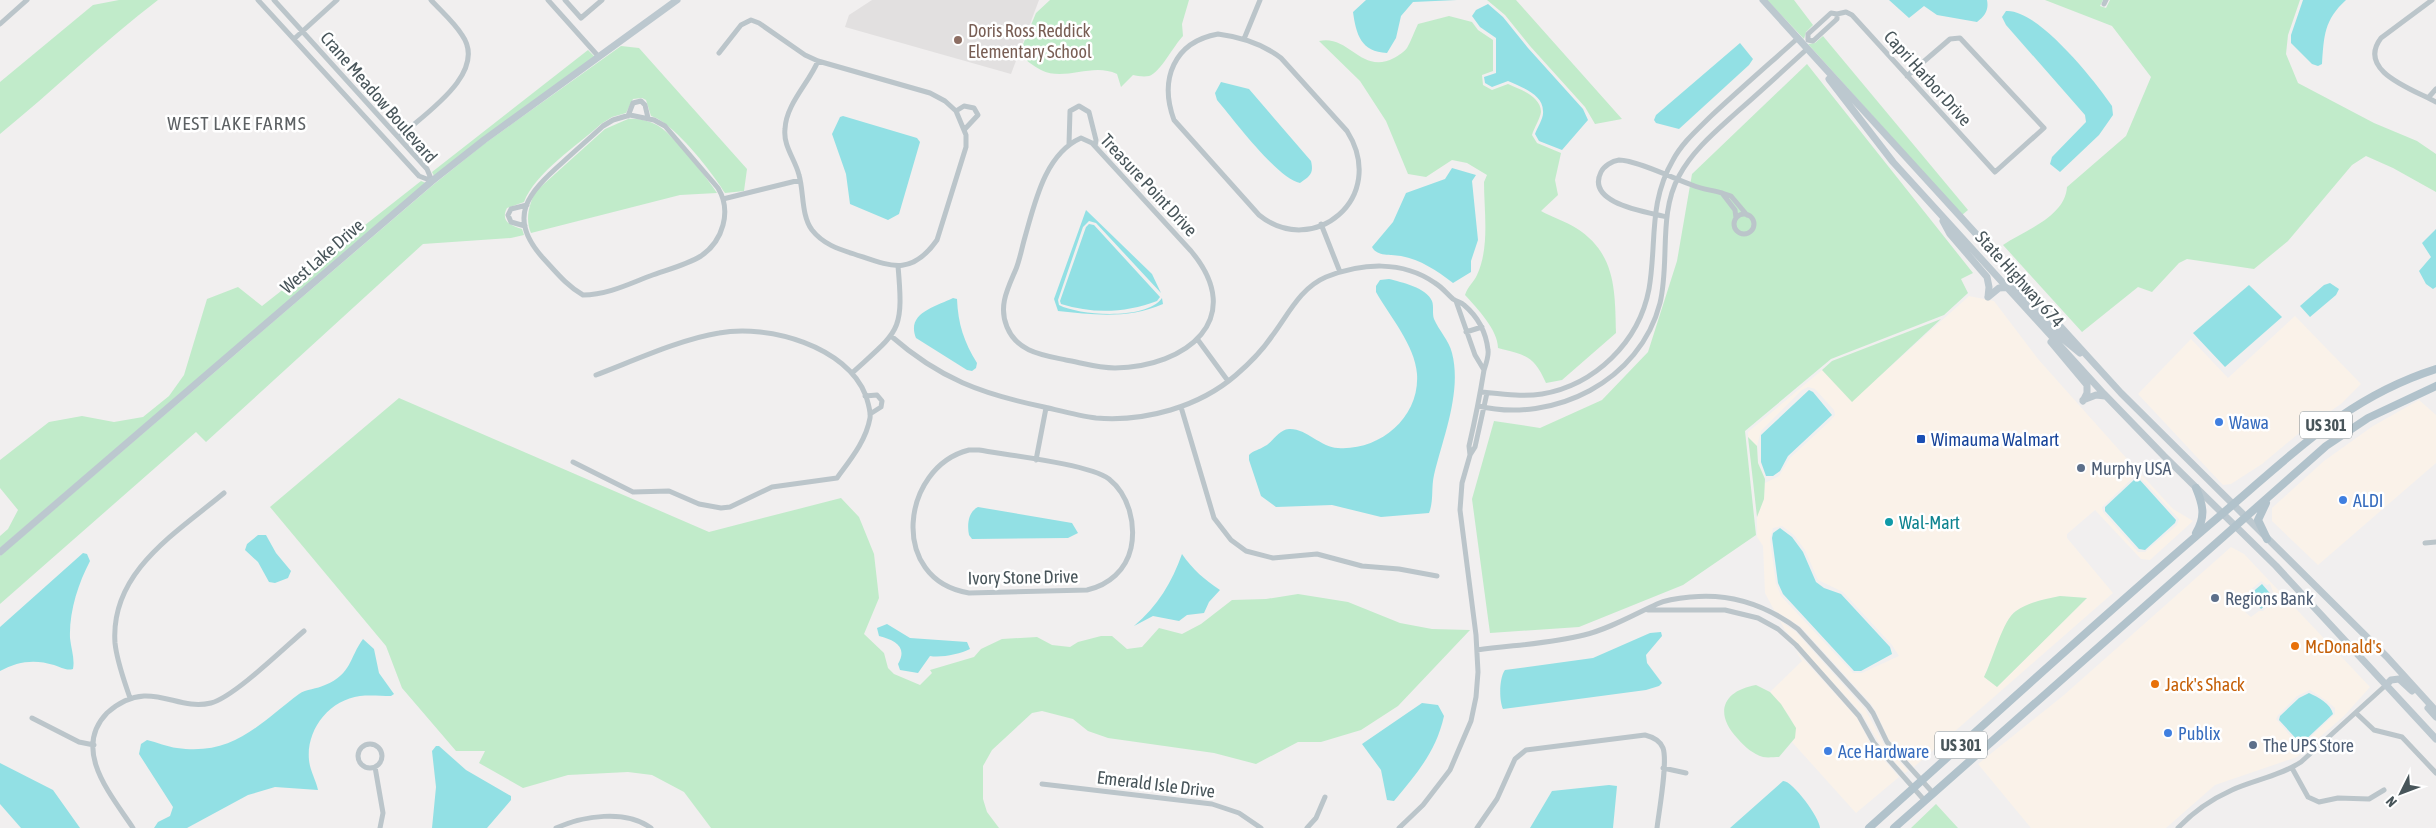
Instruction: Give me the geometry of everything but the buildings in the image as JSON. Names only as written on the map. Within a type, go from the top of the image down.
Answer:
[{"type":"main road","name":"State Highway 674","points":[[1763,0],[2145,419],[2381,651],[2436,711]]},
{"type":"main road","name":"West Lake Drive","points":[[0,552],[432,181],[484,140],[675,1]]},
{"type":"main road","name":"State Highway 674","points":[[1806,46],[1894,162],[2042,327],[2105,396],[2276,566],[2436,739]]},
{"type":"main road","points":[[1938,211],[1950,234],[1987,277],[1990,287],[1988,297]]},
{"type":"main road","points":[[1988,297],[1995,290],[2014,287],[2073,348],[2089,358]]},
{"type":"main road","points":[[1988,297],[2004,292],[2014,296]]},
{"type":"main road","points":[[2042,327],[2049,340],[2086,385],[2087,393],[2083,401],[2096,395],[2105,396]]},
{"type":"main road","name":"US 301","points":[[1868,828],[2305,442],[2345,412],[2378,393],[2436,369]]},
{"type":"main road","name":"US 301","points":[[1894,828],[2320,452],[2348,431],[2386,408],[2436,386]]},
{"type":"main road","points":[[2192,540],[2202,523],[2204,515],[2203,504],[2196,488]]},
{"type":"main road","points":[[2267,539],[2258,520],[2270,495]]},
{"type":"main road","points":[[2386,684],[2391,680],[2398,679],[2436,717]]},
{"type":"street","points":[[0,24],[27,0]]},
{"type":"street","name":"Crane Meadow Boulevard","points":[[258,0],[418,176],[432,181]]},
{"type":"street","name":"Crane Meadow Boulevard","points":[[274,0],[427,169],[432,181]]},
{"type":"street","points":[[294,39],[337,0]]},
{"type":"street","points":[[399,137],[461,80],[468,62],[468,49],[463,35],[431,0]]},
{"type":"street","points":[[548,0],[599,57]]},
{"type":"street","points":[[566,0],[581,18],[602,0]]},
{"type":"street","points":[[1244,39],[1260,0]]},
{"type":"street","points":[[2432,0],[2381,38],[2375,46],[2373,54],[2377,67],[2385,74],[2436,102]]},
{"type":"street","name":"Capri Harbor Drive","points":[[1806,46],[1809,33],[1831,13],[1846,12],[1852,15],[1907,76],[1994,172],[2044,128],[1964,40],[1957,37],[1950,39],[1907,76]]},
{"type":"street","points":[[719,53],[741,25],[751,20],[759,23],[805,55],[818,61],[930,93],[945,101],[956,111],[964,130],[966,147],[937,240],[930,250],[917,261],[898,266],[882,265],[835,248],[821,240],[808,222],[800,180],[786,145],[786,121],[818,61]]},
{"type":"street","points":[[1218,34],[1244,39],[1281,58],[1354,142],[1361,170],[1354,196],[1341,213],[1322,224],[1300,230],[1284,230],[1268,223],[1174,120],[1168,101],[1167,81],[1179,57],[1195,40],[1207,36],[1218,34]]},
{"type":"street","points":[[1484,392],[1522,396],[1563,389],[1586,378],[1606,364],[1622,348],[1634,329],[1649,289],[1654,213],[1665,174],[1674,158],[1690,137],[1798,38]]},
{"type":"street","points":[[1481,407],[1526,410],[1566,402],[1603,383],[1622,368],[1650,329],[1659,303],[1667,216],[1670,198],[1678,178],[1698,148],[1806,46]]},
{"type":"street","points":[[2428,98],[2436,89]]},
{"type":"street","points":[[628,116],[633,103],[641,101],[645,105],[648,118]]},
{"type":"street","points":[[956,111],[964,106],[974,108],[978,115],[964,130]]},
{"type":"street","points":[[1095,146],[1096,140],[1089,112],[1079,106],[1070,111],[1068,117],[1069,144],[1056,160],[1044,180],[1016,268],[1004,297],[1007,327],[1023,347],[1037,354],[1115,368],[1154,362],[1185,349],[1198,340],[1228,381]]},
{"type":"street","points":[[628,116],[648,118],[665,126],[712,180],[724,199],[725,220],[713,245],[700,256],[615,290],[583,295],[558,274],[532,246],[525,226],[527,205],[533,190],[603,126],[613,120],[628,116]]},
{"type":"street","name":"Treasure Point Drive","points":[[1069,144],[1081,138],[1087,139],[1095,146],[1191,250],[1206,270],[1213,289],[1214,303],[1211,317],[1198,340]]},
{"type":"street","points":[[1667,216],[1610,201],[1600,190],[1599,181],[1601,173],[1606,166],[1621,160],[1678,178],[1692,186],[1722,193],[1731,196],[1753,222],[1752,228],[1747,233],[1741,233],[1736,230],[1734,224],[1736,218],[1735,210],[1722,193]]},
{"type":"street","points":[[724,199],[800,180]]},
{"type":"street","points":[[525,226],[512,222],[508,215],[511,209],[527,205]]},
{"type":"street","points":[[1736,218],[1741,215],[1747,215]]},
{"type":"street","points":[[1322,224],[1340,272]]},
{"type":"street","points":[[891,336],[916,358],[956,381],[982,392],[1095,418],[1127,418],[1181,407],[1209,394],[1228,381],[1256,357],[1273,336],[1288,311],[1303,294],[1324,279],[1340,272],[1372,265],[1398,267],[1436,283],[1477,317],[1489,351],[1484,370],[1484,392],[1481,407],[1469,446],[1470,455],[1462,483],[1460,510],[1477,650],[1476,697],[1471,721],[1450,770],[1438,789],[1399,828]]},
{"type":"street","points":[[852,373],[891,336],[900,314],[898,266]]},
{"type":"street","points":[[1456,301],[1475,355],[1484,370]]},
{"type":"street","points":[[1466,332],[1482,327]]},
{"type":"street","points":[[573,462],[633,492],[670,491],[700,504],[721,508],[730,506],[772,487],[837,478],[857,450],[870,414],[861,384],[852,373],[833,358],[810,345],[766,332],[719,333],[690,341],[596,375]]},
{"type":"street","points":[[865,396],[877,395],[882,400],[882,407],[870,414]]},
{"type":"street","points":[[1181,407],[1214,518],[1231,540],[1246,551],[1273,558],[1318,554],[1362,566],[1399,569],[1437,576]]},
{"type":"street","points":[[1036,460],[1046,408]]},
{"type":"street","name":"Ivory Stone Drive","points":[[969,450],[1036,460],[1090,470],[1108,479],[1118,489],[1126,501],[1133,531],[1129,556],[1122,568],[1100,587],[1071,591],[969,593],[954,590],[930,575],[922,566],[917,553],[913,533],[913,516],[916,502],[938,468],[952,456],[969,450]]},
{"type":"street","points":[[130,698],[118,660],[115,642],[116,617],[122,598],[134,573],[148,556],[224,493]]},
{"type":"street","points":[[2425,543],[2436,542]]},
{"type":"street","points":[[1477,650],[1584,635],[1674,599],[1712,596],[1752,603],[1785,619],[1798,629],[1874,713],[1887,742],[1934,794]]},
{"type":"street","points":[[1647,610],[1725,610],[1758,618],[1778,629],[1796,645],[1859,716],[1874,743],[1925,801]]},
{"type":"street","points":[[133,828],[99,776],[95,764],[94,745],[99,726],[106,715],[117,705],[130,698],[157,697],[177,703],[195,705],[212,702],[236,688],[304,631]]},
{"type":"street","points":[[2178,828],[2209,802],[2224,794],[2292,768],[2301,762],[2386,684]]},
{"type":"street","points":[[2356,713],[2374,730],[2402,737],[2436,773]]},
{"type":"street","points":[[32,718],[79,742],[94,745]]},
{"type":"street","points":[[1477,828],[1497,799],[1515,759],[1526,750],[1645,735],[1653,737],[1663,748],[1657,828]]},
{"type":"street","points":[[375,767],[364,766],[358,760],[359,752],[364,746],[372,744],[380,751],[381,758],[375,767],[383,813],[380,828]]},
{"type":"street","points":[[1663,768],[1686,773]]},
{"type":"street","points":[[2292,768],[2308,797],[2319,802],[2338,798],[2369,799],[2384,790]]},
{"type":"street","name":"Emerald Isle Drive","points":[[1042,784],[1212,804],[1239,813],[1261,828]]},
{"type":"street","points":[[1308,828],[1316,818],[1325,797]]},
{"type":"street","points":[[556,828],[571,821],[608,816],[633,818],[651,828]]},
{"type":"shaded area","name":"Doris Ross Reddick Elementary School","points":[[872,0],[1039,0],[1011,74],[845,27],[849,15]]},
{"type":"shaded area","points":[[1969,296],[1994,301],[2038,359],[2128,460],[2173,509],[2193,521],[2150,560],[2141,559],[2095,510],[2067,534],[2067,538],[2113,593],[1914,767],[1889,740],[1871,704],[1801,627],[1774,610],[1765,593],[1763,546],[1757,537],[1757,517],[1764,499],[1765,483],[1779,476],[1790,458],[1831,420],[1835,415],[1834,410],[1815,389],[1808,387],[1802,390],[1761,431],[1757,446],[1748,437],[1748,432],[1822,370],[1852,401]],"holes":[[[2139,476],[2179,519],[2177,525],[2145,552],[2138,552],[2103,512],[2102,507],[2134,477]],[[1782,526],[1794,535],[1805,550],[1818,580],[1843,592],[1892,645],[1899,656],[1862,673],[1853,673],[1781,596],[1776,584],[1770,539],[1773,528]],[[2060,596],[2087,598],[1997,687],[1984,677],[2007,622],[2014,612],[2034,602]]]},
{"type":"shaded area","points":[[2295,316],[2361,384],[2341,404],[2304,429],[2262,464],[2231,484],[2223,485],[2138,394],[2191,339],[2228,378]]},
{"type":"shaded area","points":[[2419,400],[2436,415],[2436,463],[2318,565],[2272,521],[2272,508],[2324,461],[2373,426]]},
{"type":"shaded area","points":[[2231,547],[2244,554],[2370,687],[2344,716],[2297,757],[2215,785],[2166,828],[2031,828],[1978,764],[2064,695]],"holes":[[[2261,581],[2267,585],[2270,584],[2276,599],[2263,611],[2259,611],[2251,617],[2246,613],[2242,605],[2249,599],[2247,593]],[[2310,690],[2335,708],[2335,714],[2300,747],[2276,719],[2297,696]]]},
{"type":"shaded area","points":[[1780,621],[1796,632],[1865,709],[1884,744],[1908,771],[1905,773],[1882,748],[1862,714],[1785,630]]},
{"type":"shaded area","points":[[1796,651],[1857,718],[1871,745],[1899,777],[1856,813],[1792,742],[1795,738],[1795,728],[1790,717],[1770,692],[1802,661]]},
{"type":"green space","points":[[119,0],[158,0],[0,134],[0,82],[93,5]]},
{"type":"green space","points":[[1050,0],[1189,0],[1182,24],[1183,36],[1158,70],[1149,76],[1133,75],[1121,87],[1117,74],[1108,71],[1050,73],[1041,70],[1019,54],[1036,13]]},
{"type":"green space","points":[[1487,0],[1516,0],[1622,119],[1595,124],[1585,107],[1505,15]]},
{"type":"green space","points":[[1767,0],[1794,0],[1813,25],[1806,32],[1804,39]]},
{"type":"green space","points":[[2045,0],[2103,0],[2100,6],[2106,8],[2110,0],[2300,0],[2288,35],[2286,54],[2298,83],[2374,123],[2417,141],[2436,154],[2436,192],[2393,168],[2366,156],[2352,165],[2288,241],[2254,269],[2187,259],[2179,263],[2152,292],[2138,287],[2082,332],[2003,245],[2052,215],[2065,197],[2067,187],[2126,136],[2151,77],[2112,26]]},
{"type":"green space","points":[[1449,16],[1472,22],[1478,30],[1493,40],[1493,71],[1482,75],[1483,85],[1492,90],[1508,84],[1529,94],[1540,106],[1541,112],[1532,135],[1537,143],[1561,153],[1555,180],[1558,195],[1541,211],[1576,228],[1589,238],[1599,249],[1611,274],[1615,302],[1616,333],[1562,380],[1546,383],[1537,367],[1528,358],[1498,348],[1495,334],[1491,327],[1465,295],[1477,275],[1484,253],[1484,182],[1487,175],[1467,163],[1452,160],[1426,177],[1408,174],[1386,121],[1360,81],[1319,41],[1329,40],[1339,43],[1373,62],[1383,62],[1394,58],[1405,50],[1418,24]]},
{"type":"green space","points":[[1823,36],[1968,210],[1962,215],[1808,44],[1815,43]]},
{"type":"green space","points":[[621,46],[639,48],[747,169],[744,191],[725,193],[692,149],[670,128],[651,116],[646,100],[642,98],[633,99],[626,113],[612,117],[601,124],[547,170],[537,181],[524,202],[507,208],[505,213],[506,220],[522,229],[524,235],[511,238],[423,244],[206,442],[196,432],[0,604],[0,556],[433,185],[484,144]]},
{"type":"green space","points":[[588,50],[595,57],[434,176],[432,172]]},
{"type":"green space","points":[[1807,64],[1973,273],[1961,279],[1968,293],[1944,315],[1831,359],[1745,431],[1756,535],[1683,585],[1579,627],[1490,633],[1472,499],[1494,421],[1540,428],[1602,400],[1648,352],[1677,261],[1692,174]]},
{"type":"green space","points":[[628,119],[649,122],[666,132],[690,158],[717,193],[680,195],[531,233],[528,223],[528,212],[535,192],[605,129]]},
{"type":"green space","points":[[421,181],[426,183],[0,548],[0,536],[8,529],[18,510],[0,488],[0,460],[49,422],[82,416],[114,422],[143,417],[169,396],[184,375],[207,299],[238,287],[262,306]]},
{"type":"green space","points":[[1941,319],[1852,402],[1822,370],[1832,361]]},
{"type":"green space","points":[[399,398],[709,532],[841,498],[859,517],[874,554],[879,598],[864,634],[884,653],[888,668],[894,674],[920,685],[932,673],[930,670],[974,657],[981,649],[1002,639],[1037,637],[1052,645],[1070,647],[1078,642],[1101,636],[1112,636],[1127,649],[1142,647],[1159,628],[1182,634],[1201,624],[1232,600],[1266,599],[1298,594],[1348,602],[1400,623],[1432,629],[1470,630],[1398,706],[1361,730],[1321,742],[1298,742],[1256,764],[1214,753],[1108,738],[1088,731],[1073,719],[1042,711],[1032,713],[992,750],[983,766],[983,799],[987,812],[999,828],[711,828],[684,792],[652,775],[628,772],[568,775],[523,788],[479,763],[485,751],[456,751],[402,688],[386,646],[270,507]]},
{"type":"green space","points":[[1748,437],[1757,446],[1758,463],[1765,479],[1764,499],[1757,517]]},
{"type":"green space","points":[[2060,596],[2087,598],[1997,687],[1984,677],[2002,631],[2011,616],[2016,611],[2032,603]]},
{"type":"green space","points":[[1756,685],[1770,692],[1781,704],[1796,728],[1795,738],[1779,757],[1763,757],[1753,752],[1730,730],[1726,721],[1725,705],[1729,698],[1735,692]]},
{"type":"green space","points":[[1936,804],[1958,828],[1911,828]]},
{"type":"water","points":[[1366,0],[1457,0],[1413,2],[1401,16],[1396,38],[1387,53],[1371,49],[1361,40],[1358,34],[1353,12]]},
{"type":"water","points":[[1889,0],[1987,0],[1987,10],[1977,22],[1937,15],[1924,6],[1909,18]]},
{"type":"water","points":[[2303,0],[2346,0],[2333,15],[2326,29],[2322,64],[2318,66],[2312,64],[2291,43],[2291,35]]},
{"type":"water","points":[[1488,4],[1503,17],[1583,109],[1588,120],[1562,150],[1539,141],[1535,134],[1543,114],[1542,105],[1535,96],[1508,81],[1492,87],[1485,83],[1484,77],[1496,73],[1496,38],[1480,27],[1472,16],[1476,10]]},
{"type":"water","points":[[2006,11],[2019,13],[2049,33],[2080,65],[2112,106],[2113,115],[2099,135],[2060,172],[2050,164],[2052,157],[2086,122],[2085,115],[2006,25],[2002,17]]},
{"type":"water","points":[[1740,43],[1753,59],[1749,65],[1679,129],[1656,123],[1654,120],[1656,115]]},
{"type":"water","points":[[1221,82],[1249,89],[1311,161],[1312,169],[1309,176],[1300,183],[1291,179],[1268,160],[1217,100],[1215,93]]},
{"type":"water","points":[[843,116],[917,138],[920,142],[899,214],[888,220],[850,204],[846,174],[832,134],[840,117]]},
{"type":"water","points":[[1452,168],[1476,175],[1472,181],[1478,240],[1471,261],[1471,272],[1453,283],[1422,263],[1401,256],[1381,254],[1372,247],[1393,222],[1406,193],[1445,179]]},
{"type":"water","points":[[1086,210],[1152,274],[1161,293],[1096,223],[1089,221],[1083,227],[1058,300],[1059,305],[1082,312],[1113,314],[1143,310],[1154,305],[1162,298],[1163,304],[1137,312],[1111,315],[1058,311],[1054,299]]},
{"type":"water","points":[[1089,224],[1094,225],[1160,297],[1157,301],[1133,308],[1109,311],[1097,311],[1061,304],[1060,301],[1086,227]]},
{"type":"water","points":[[2436,229],[2436,287],[2433,289],[2426,284],[2419,271],[2431,257],[2422,243]]},
{"type":"water","points":[[1389,279],[1413,286],[1429,296],[1433,303],[1434,319],[1449,344],[1452,353],[1455,383],[1453,399],[1434,475],[1429,513],[1381,517],[1332,505],[1276,507],[1261,496],[1249,460],[1251,453],[1268,444],[1282,431],[1289,429],[1301,431],[1331,447],[1353,447],[1368,444],[1382,438],[1394,429],[1412,405],[1416,390],[1417,374],[1412,352],[1376,292],[1376,286],[1380,280]]},
{"type":"water","points":[[2330,283],[2339,289],[2336,295],[2310,317],[2300,306],[2324,285]]},
{"type":"water","points":[[2249,285],[2282,317],[2225,367],[2193,333]]},
{"type":"water","points":[[953,298],[957,299],[962,332],[977,363],[976,368],[972,371],[967,370],[916,338],[915,322],[919,317],[931,308]]},
{"type":"water","points":[[1809,390],[1813,392],[1832,415],[1788,456],[1780,471],[1773,476],[1766,476],[1761,462],[1761,435]]},
{"type":"water","points":[[2135,479],[2139,479],[2176,520],[2145,550],[2139,549],[2105,511],[2105,507]]},
{"type":"water","points":[[978,507],[1072,523],[1078,533],[1068,538],[972,539],[968,531],[968,523],[972,512]]},
{"type":"water","points":[[1780,528],[1792,537],[1803,552],[1816,582],[1824,588],[1841,594],[1890,647],[1892,654],[1861,671],[1854,671],[1783,594],[1778,583],[1772,538],[1773,533]]},
{"type":"water","points":[[258,535],[266,535],[276,553],[291,571],[288,578],[275,583],[269,582],[258,562],[245,550],[247,544]]},
{"type":"water","points":[[83,553],[87,554],[90,561],[78,589],[71,618],[70,638],[73,669],[66,669],[47,663],[27,662],[13,665],[0,671],[0,627]]},
{"type":"water","points":[[1182,554],[1199,574],[1220,590],[1209,602],[1204,613],[1187,615],[1179,621],[1153,616],[1134,626],[1163,593],[1174,574]]},
{"type":"water","points":[[2262,584],[2274,598],[2261,609],[2249,595]]},
{"type":"water","points":[[887,624],[910,638],[967,642],[970,649],[950,655],[930,656],[918,673],[900,670],[898,664],[901,658],[901,649],[895,642],[879,636],[877,628]]},
{"type":"water","points":[[1661,632],[1662,636],[1646,655],[1647,663],[1662,683],[1659,686],[1646,690],[1503,709],[1500,689],[1505,670],[1593,658],[1650,633]]},
{"type":"water","points":[[363,639],[374,649],[379,673],[394,694],[391,696],[360,696],[349,699],[329,710],[322,718],[311,738],[309,749],[309,760],[318,790],[275,787],[248,795],[187,828],[154,828],[158,822],[170,816],[173,807],[139,754],[141,744],[147,740],[173,747],[197,749],[214,747],[230,742],[258,726],[299,694],[334,681],[345,671]]},
{"type":"water","points":[[2309,693],[2327,704],[2333,714],[2301,744],[2279,720],[2280,716],[2299,698]]},
{"type":"water","points":[[1422,703],[1438,705],[1444,716],[1436,741],[1425,762],[1394,801],[1387,800],[1381,770],[1362,744]]},
{"type":"water","points":[[436,746],[439,746],[466,770],[511,796],[511,800],[487,828],[432,828],[436,787],[432,751]]},
{"type":"water","points":[[0,763],[53,790],[80,828],[21,828],[0,804]]},
{"type":"water","points":[[1783,781],[1793,787],[1805,800],[1820,828],[1730,828]]},
{"type":"water","points":[[1609,785],[1617,786],[1613,828],[1530,828],[1552,791]]},
{"type":"place","name":"Doris Ross Reddick Elementary School","points":[[958,40]]},
{"type":"place","name":"Wawa","points":[[2219,422]]},
{"type":"place","name":"Wimauma Walmart","points":[[1921,439]]},
{"type":"place","name":"Murphy USA","points":[[2081,468]]},
{"type":"place","name":"ALDI","points":[[2343,500]]},
{"type":"place","name":"Wal-Mart","points":[[1889,522]]},
{"type":"place","name":"Regions Bank","points":[[2215,598]]},
{"type":"place","name":"McDonald's","points":[[2295,646]]},
{"type":"place","name":"Jack's Shack","points":[[2155,684]]},
{"type":"place","name":"Publix","points":[[2168,733]]},
{"type":"place","name":"The UPS Store","points":[[2253,745]]},
{"type":"place","name":"Ace Hardware","points":[[1828,751]]},
{"type":"district","name":"WEST LAKE FARMS","points":[[237,123]]}]
